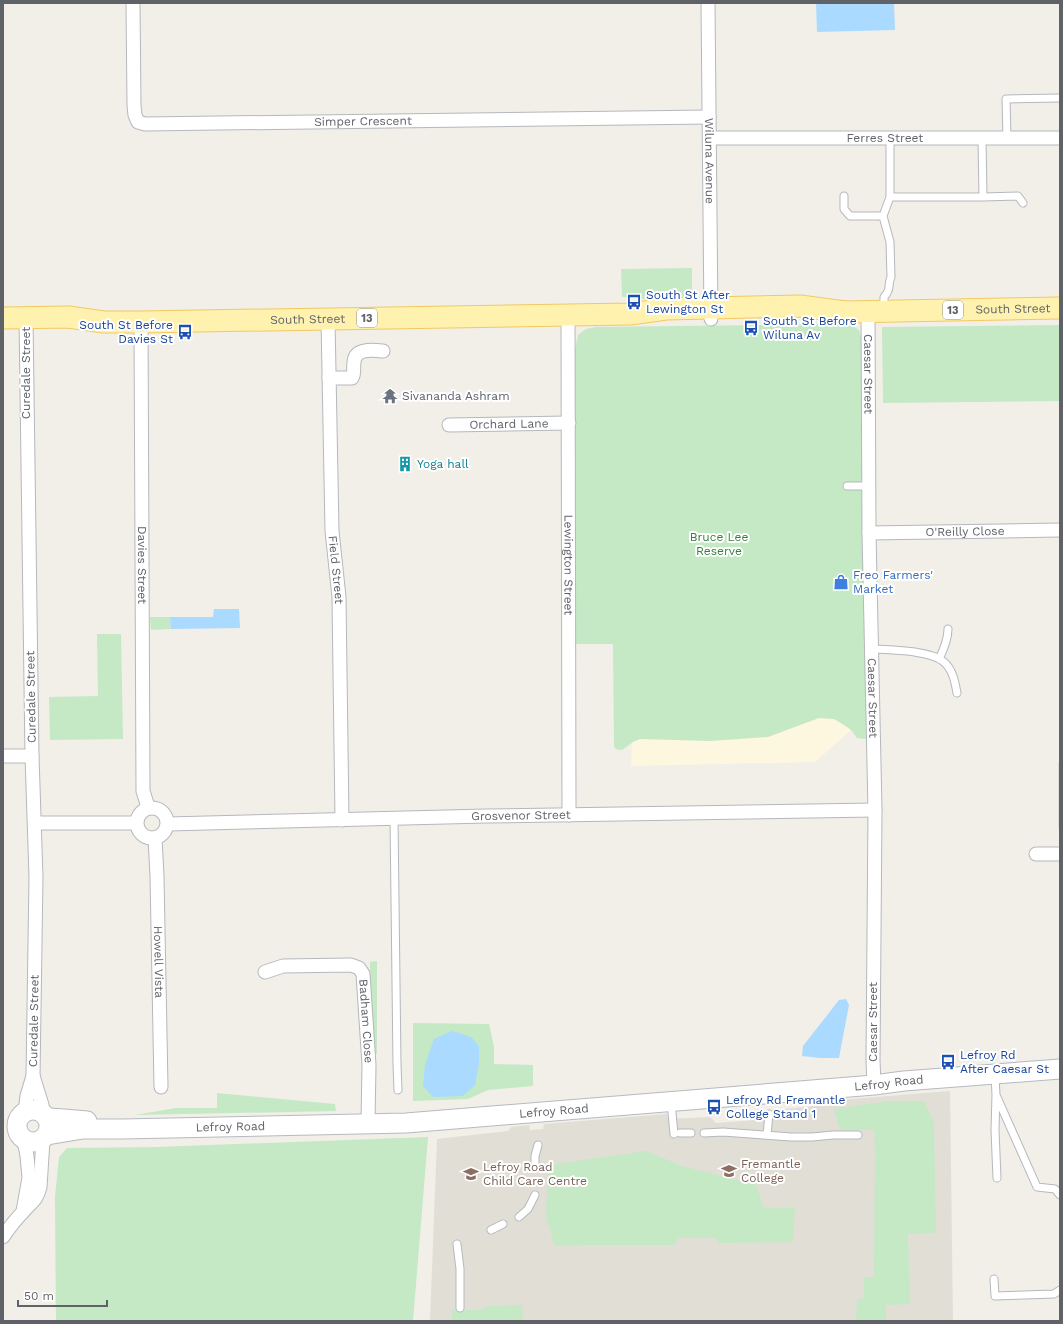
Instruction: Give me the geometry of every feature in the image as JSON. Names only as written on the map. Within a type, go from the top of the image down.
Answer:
[{"type":"main road","name":"South Street","points":[[3,330],[26,323],[68,317],[104,322],[141,322],[630,314],[666,309],[711,313],[800,306],[845,312],[1060,308]]},
{"type":"main road","name":"South Street","points":[[3,318],[26,323]]},
{"type":"street","name":"Simper Crescent","points":[[133,3],[134,105],[135,115],[138,122],[145,124],[709,117]]},
{"type":"street","name":"Wiluna Avenue","points":[[708,3],[711,313]]},
{"type":"street","name":"Ferres Street","points":[[710,138],[1060,138]]},
{"type":"street","name":"Caesar Street","points":[[874,1080],[875,810],[869,486],[876,311]]},
{"type":"street","name":"Lewington Street","points":[[568,314],[569,815]]},
{"type":"street","name":"Field Street","points":[[328,319],[332,532],[339,597],[342,820]]},
{"type":"street","name":"Davies Street","points":[[141,322],[143,791],[148,807]]},
{"type":"street","name":"Curedale Street","points":[[26,323],[32,756],[36,877],[33,1076],[27,1096],[33,1123]]},
{"type":"street","points":[[329,378],[352,378],[354,362],[357,355],[364,351],[383,351]]},
{"type":"street","name":"Orchard Lane","points":[[449,425],[569,423]]},
{"type":"street","name":"O'Reilly Close","points":[[869,533],[1060,530]]},
{"type":"street","points":[[3,756],[32,756]]},
{"type":"street","points":[[148,807],[158,808],[165,814],[168,824],[164,833],[155,838],[142,835],[139,832],[136,823],[139,813],[148,807]]},
{"type":"street","name":"Grosvenor Street","points":[[168,824],[394,818],[875,810]]},
{"type":"street","points":[[35,823],[136,823]]},
{"type":"street","name":"Howell Vista","points":[[155,838],[162,1087]]},
{"type":"street","points":[[1036,854],[1060,854]]},
{"type":"street","name":"Badham Close","points":[[264,972],[283,966],[351,965],[359,968],[363,974],[369,1065],[368,1119]]},
{"type":"street","name":"Lefroy Road","points":[[995,1070],[1060,1059]]},
{"type":"street","name":"Lefroy Road","points":[[33,1123],[122,1123],[322,1118],[368,1119],[406,1123],[671,1101],[874,1080],[995,1070],[1060,1069]]},
{"type":"street","name":"Curedale Street","points":[[33,1076],[42,1105],[33,1123]]},
{"type":"street","name":"Lefroy Road","points":[[368,1119],[535,1104],[613,1095],[874,1080]]},
{"type":"street","points":[[3,1237],[23,1211],[36,1200],[40,1187],[33,1123],[17,1128],[23,1139],[29,1178],[23,1211]]},
{"type":"street","points":[[3,1133],[23,1139]]},
{"type":"lane","points":[[1007,138],[1006,99],[1059,98]]},
{"type":"lane","points":[[876,311],[889,291],[889,280],[891,276],[890,242],[883,216],[890,197],[890,138]]},
{"type":"lane","points":[[982,138],[983,197]]},
{"type":"lane","points":[[844,196],[844,209],[850,216],[883,216]]},
{"type":"lane","points":[[890,197],[1018,196],[1023,203]]},
{"type":"lane","points":[[847,486],[869,486]]},
{"type":"lane","points":[[939,659],[947,642],[948,629]]},
{"type":"lane","points":[[871,649],[920,653],[934,656],[944,662],[951,672],[956,684],[957,693]]},
{"type":"lane","points":[[394,818],[398,1090]]},
{"type":"lane","points":[[995,1070],[997,1178]]},
{"type":"lane","points":[[996,1095],[1037,1187],[1055,1189],[1060,1195]]},
{"type":"lane","points":[[671,1101],[677,1133],[691,1133]]},
{"type":"lane","points":[[767,1135],[769,1114]]},
{"type":"lane","points":[[704,1133],[723,1132],[796,1137],[833,1134],[858,1134]]},
{"type":"lane","points":[[535,1164],[538,1144]]},
{"type":"lane","points":[[519,1217],[531,1204],[535,1195]]},
{"type":"lane","points":[[491,1230],[503,1224]]},
{"type":"lane","points":[[457,1244],[460,1269],[460,1308]]},
{"type":"lane","points":[[994,1278],[995,1296],[1054,1294],[1060,1290]]},
{"type":"shaded area","points":[[759,698],[862,720],[815,762],[631,766],[633,715]]},
{"type":"shaded area","points":[[1058,762],[1060,762],[1060,829],[1058,829]]},
{"type":"shaded area","name":"Fremantle College","points":[[950,1091],[953,1321],[430,1321],[437,1139],[508,1131],[511,1127],[529,1125],[530,1130],[543,1129],[544,1124],[667,1114],[668,1119],[710,1117],[716,1123],[755,1120],[758,1111],[807,1107],[839,1100]]},
{"type":"green space","points":[[692,268],[692,295],[686,299],[639,299],[635,297],[622,297],[621,269]]},
{"type":"green space","name":"Bruce Lee Reserve","points":[[850,324],[859,330],[862,341],[866,739],[857,738],[851,730],[834,719],[819,718],[768,737],[710,741],[640,739],[622,750],[616,749],[614,746],[613,644],[575,644],[575,349],[578,335],[586,329],[596,327]]},
{"type":"green space","points":[[1060,325],[1060,401],[883,403],[882,327]]},
{"type":"green space","points":[[150,617],[170,617],[171,629],[151,630]]},
{"type":"green space","points":[[97,634],[121,634],[123,739],[50,740],[49,697],[98,696]]},
{"type":"green space","points":[[377,961],[377,1054],[372,1054],[370,962]]},
{"type":"green space","points":[[413,1023],[489,1024],[494,1047],[494,1064],[533,1065],[533,1086],[488,1090],[468,1099],[413,1101]]},
{"type":"green space","points":[[217,1093],[335,1104],[336,1111],[135,1115],[176,1108],[217,1108]]},
{"type":"green space","points":[[888,1101],[924,1101],[934,1123],[936,1233],[908,1234],[910,1304],[886,1305],[886,1321],[856,1321],[857,1299],[864,1298],[864,1277],[874,1277],[874,1130],[840,1130],[834,1109]]},
{"type":"green space","points":[[428,1137],[413,1321],[56,1321],[55,1197],[59,1157],[67,1148],[157,1147]]},
{"type":"green space","points":[[646,1151],[682,1166],[756,1185],[764,1208],[795,1208],[793,1242],[718,1243],[716,1238],[678,1238],[675,1245],[555,1246],[546,1217],[548,1165]]},
{"type":"green space","points":[[522,1305],[523,1321],[452,1321],[452,1310],[479,1310],[489,1306]]},
{"type":"water","points":[[816,3],[894,3],[895,30],[817,32]]},
{"type":"water","points":[[214,609],[239,609],[240,628],[171,629],[170,617],[213,617]]},
{"type":"water","points":[[846,999],[849,1005],[839,1058],[802,1056],[803,1046],[839,1000]]},
{"type":"water","points":[[452,1031],[471,1037],[479,1046],[479,1064],[475,1085],[463,1096],[433,1097],[423,1086],[425,1065],[434,1039]]},
{"type":"place","name":"South St After Lewington St","points":[[634,302]]},
{"type":"place","name":"South St Before Wiluna Av","points":[[751,328]]},
{"type":"place","name":"South St Before Davies St","points":[[185,332]]},
{"type":"place","name":"Sivananda Ashram","points":[[390,396]]},
{"type":"place","name":"Yoga hall","points":[[405,464]]},
{"type":"place","name":"Freo Farmers' Market","points":[[841,582]]},
{"type":"place","name":"Lefroy Rd After Caesar St","points":[[948,1062]]},
{"type":"place","name":"Lefroy Rd Fremantle College Stand 1","points":[[714,1107]]},
{"type":"place","name":"Fremantle College","points":[[729,1171]]},
{"type":"place","name":"Lefroy Road Child Care Centre","points":[[471,1174]]}]
